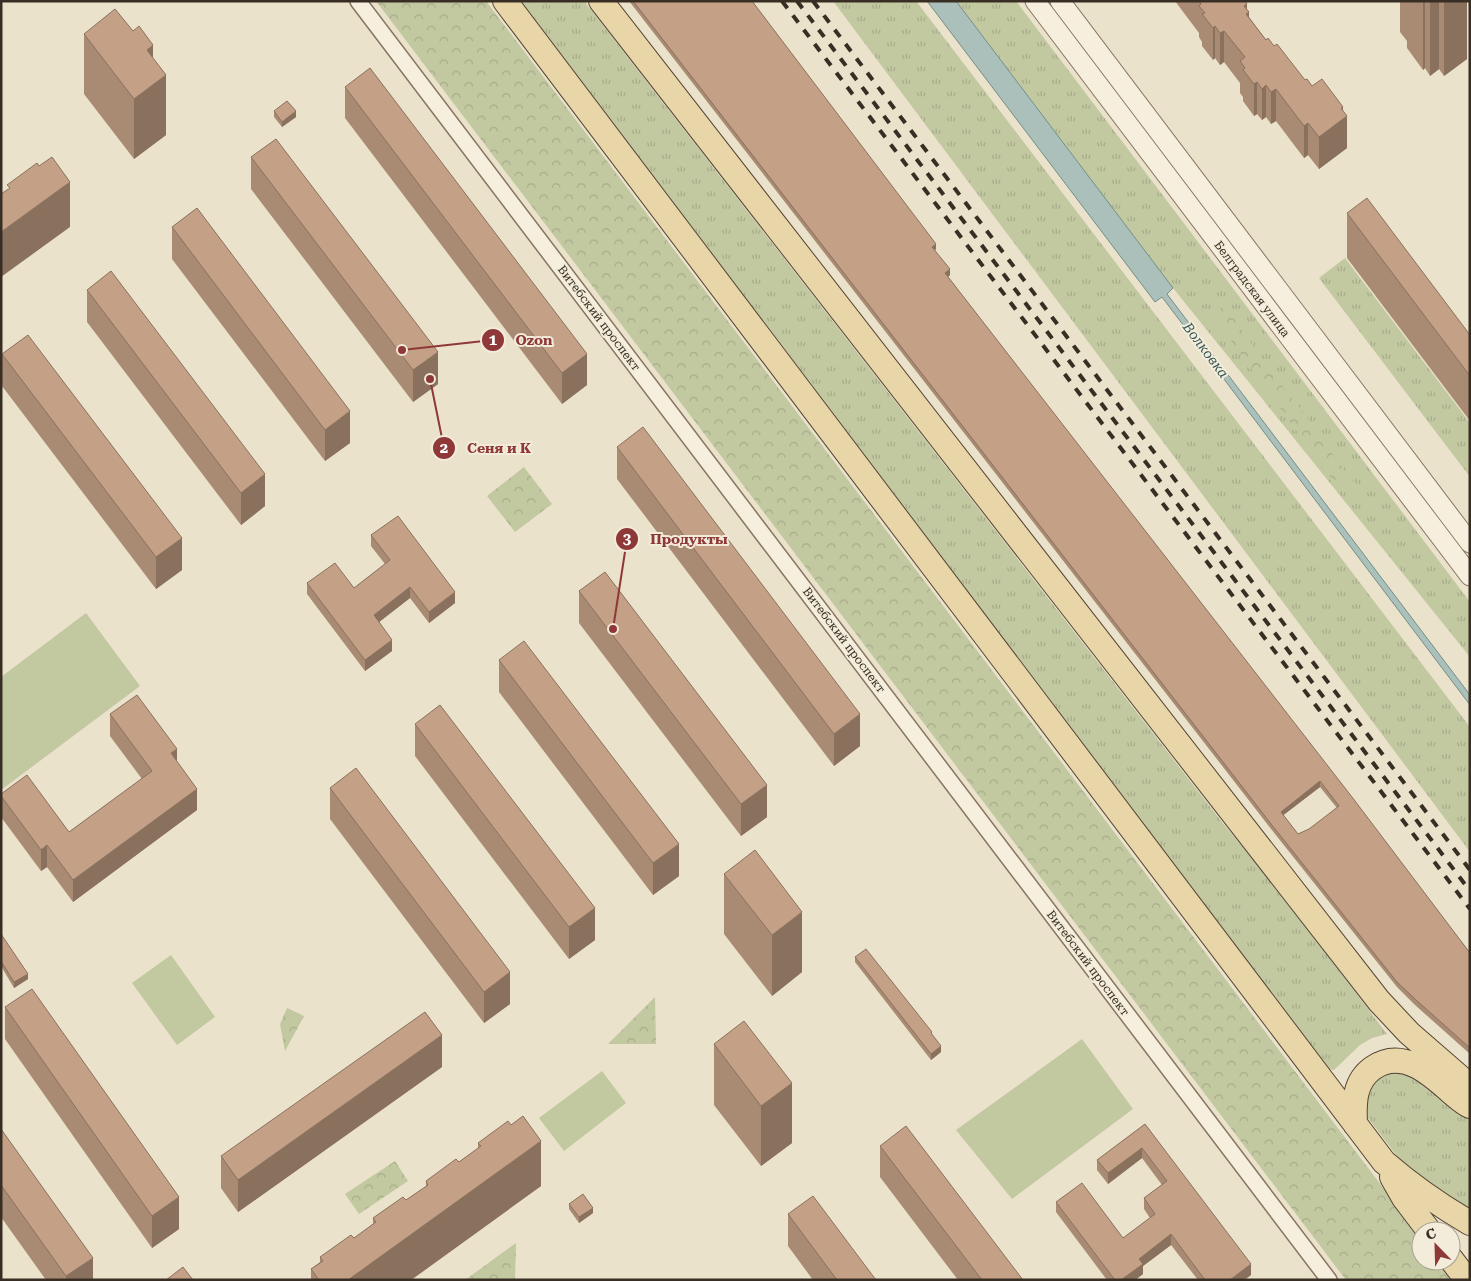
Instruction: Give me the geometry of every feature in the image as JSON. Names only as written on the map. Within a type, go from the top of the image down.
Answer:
[{"type":"main road","points":[[505,1],[1384,1162],[1404,1198],[1421,1221]]},
{"type":"main road","points":[[601,1],[1379,1001],[1409,1033],[1470,1086]]},
{"type":"main road","points":[[1355,1124],[1354,1104],[1363,1076],[1384,1062],[1402,1060],[1418,1066],[1466,1105],[1470,1106]]},
{"type":"main road","points":[[1384,1162],[1414,1188],[1470,1223]]},
{"type":"street","name":"Витебский проспект","points":[[358,1],[1329,1280]]},
{"type":"street","name":"Белградская улица","points":[[1035,1],[1470,576]]},
{"type":"street","name":"Белградская улица","points":[[1060,1],[1470,544]]},
{"type":"green space","points":[[376,1],[486,1],[1411,1225],[1411,1271],[1446,1271],[1453,1280],[1346,1280]]},
{"type":"green space","points":[[521,1],[584,1],[1222,822],[1274,885],[1387,1034],[1372,1038],[1360,1045],[1334,1070],[1328,1069]]},
{"type":"green space","points":[[833,1],[916,1],[1470,727],[1470,852]]},
{"type":"green space","points":[[956,1],[1016,1],[1470,602],[1470,657],[1173,288]]},
{"type":"green space","points":[[1345,258],[1470,423],[1470,477],[1319,278]]},
{"type":"green space","points":[[1224,305],[1338,461],[1374,503],[1330,477],[1213,316]]},
{"type":"green space","points":[[524,467],[552,504],[515,532],[487,496]]},
{"type":"green space","points":[[86,613],[140,686],[1,790],[1,677]]},
{"type":"green space","points":[[171,955],[215,1017],[177,1045],[132,983]]},
{"type":"green space","points":[[655,997],[656,1044],[608,1044]]},
{"type":"green space","points":[[287,1008],[304,1016],[285,1051],[280,1024]]},
{"type":"green space","points":[[1082,1039],[1133,1109],[1012,1199],[956,1130]]},
{"type":"green space","points":[[602,1071],[626,1103],[564,1151],[539,1118]]},
{"type":"green space","points":[[1388,1071],[1410,1072],[1470,1113],[1470,1214],[1403,1164],[1365,1114],[1367,1087]]},
{"type":"green space","points":[[395,1161],[408,1181],[359,1214],[345,1194]]},
{"type":"green space","points":[[516,1243],[515,1280],[465,1280]]},
{"type":"water","name":"Волковка","points":[[927,1],[956,1],[1173,288],[1167,294],[1470,695],[1470,705],[1162,297],[1155,302]]},
{"type":"building","points":[[633,1],[752,1],[936,244],[932,247],[950,269],[945,273],[1352,797],[1470,953],[1470,1048],[1397,982],[1275,829]],"holes":[[[1320,781],[1339,806],[1309,829],[1298,834],[1281,812]]]},
{"type":"building","points":[[1199,1],[1245,1],[1247,4],[1244,6],[1249,12],[1246,14],[1266,40],[1268,38],[1274,46],[1277,44],[1305,80],[1307,79],[1312,86],[1322,79],[1343,107],[1341,108],[1347,116],[1319,137],[1308,123],[1304,126],[1276,89],[1271,92],[1266,85],[1262,89],[1257,82],[1254,84],[1243,70],[1245,68],[1240,61],[1245,57],[1224,31],[1220,33],[1215,26],[1213,28],[1202,14],[1205,13],[1199,6],[1201,4]]},
{"type":"building","points":[[115,9],[133,31],[139,26],[153,45],[147,50],[166,75],[134,99],[84,34]]},
{"type":"building","points":[[370,68],[587,354],[562,373],[345,87]]},
{"type":"building","points":[[287,101],[296,111],[282,122],[274,111]]},
{"type":"building","points":[[276,139],[438,352],[413,370],[251,157]]},
{"type":"building","points":[[52,157],[70,182],[1,232],[1,194],[10,188],[7,185],[37,163],[39,166]]},
{"type":"building","points":[[1367,198],[1470,335],[1470,376],[1347,213]]},
{"type":"building","points":[[197,208],[350,411],[325,430],[172,227]]},
{"type":"building","points":[[111,271],[265,474],[241,493],[87,290]]},
{"type":"building","points":[[28,335],[182,538],[156,557],[2,354]]},
{"type":"building","points":[[643,427],[860,714],[834,734],[617,447]]},
{"type":"building","points":[[398,516],[455,592],[429,612],[410,587],[374,615],[392,640],[365,660],[307,583],[335,563],[354,588],[390,560],[371,535]]},
{"type":"building","points":[[605,572],[767,785],[741,804],[579,591]]},
{"type":"building","points":[[524,641],[679,844],[653,863],[499,660]]},
{"type":"building","points":[[137,695],[177,749],[171,753],[197,789],[73,880],[47,845],[41,850],[1,794],[27,775],[69,832],[152,771],[110,714]]},
{"type":"building","points":[[440,705],[595,908],[569,927],[415,724]]},
{"type":"building","points":[[356,768],[510,972],[484,992],[330,788]]},
{"type":"building","points":[[755,850],[802,912],[772,935],[724,874]]},
{"type":"building","points":[[1,934],[28,974],[14,982],[1,961]]},
{"type":"building","points":[[866,949],[941,1046],[931,1054],[855,957]]},
{"type":"building","points":[[32,989],[179,1197],[152,1216],[5,1007]]},
{"type":"building","points":[[425,1012],[442,1035],[238,1180],[221,1156]]},
{"type":"building","points":[[744,1021],[792,1083],[761,1106],[714,1044]]},
{"type":"building","points":[[523,1116],[541,1141],[348,1280],[319,1280],[311,1269],[323,1261],[320,1257],[351,1235],[354,1238],[376,1222],[373,1218],[403,1197],[406,1200],[428,1185],[426,1181],[456,1159],[459,1162],[481,1146],[478,1143],[508,1121],[511,1125]]},
{"type":"building","points":[[1145,1124],[1251,1264],[1230,1280],[1205,1280],[1171,1234],[1139,1259],[1143,1264],[1121,1280],[1115,1280],[1056,1202],[1082,1183],[1123,1238],[1155,1214],[1144,1198],[1167,1181],[1142,1148],[1108,1173],[1097,1160]]},
{"type":"building","points":[[906,1126],[1023,1280],[982,1280],[880,1146]]},
{"type":"building","points":[[1,1129],[93,1258],[66,1276],[1,1185]]},
{"type":"building","points":[[583,1194],[593,1208],[579,1217],[569,1204]]},
{"type":"building","points":[[813,1196],[876,1280],[837,1280],[788,1214]]},
{"type":"building","points":[[183,1267],[193,1280],[166,1280]]},
{"type":"railway","points":[[782,1],[1470,909]]},
{"type":"railway","points":[[797,1],[1470,891]]},
{"type":"railway","points":[[813,1],[1470,870]]},
{"type":"place","name":"Ozon","points":[[402,350]]},
{"type":"place","name":"Сеня и К","points":[[430,379]]},
{"type":"place","name":"Продукты","points":[[613,629]]}]
